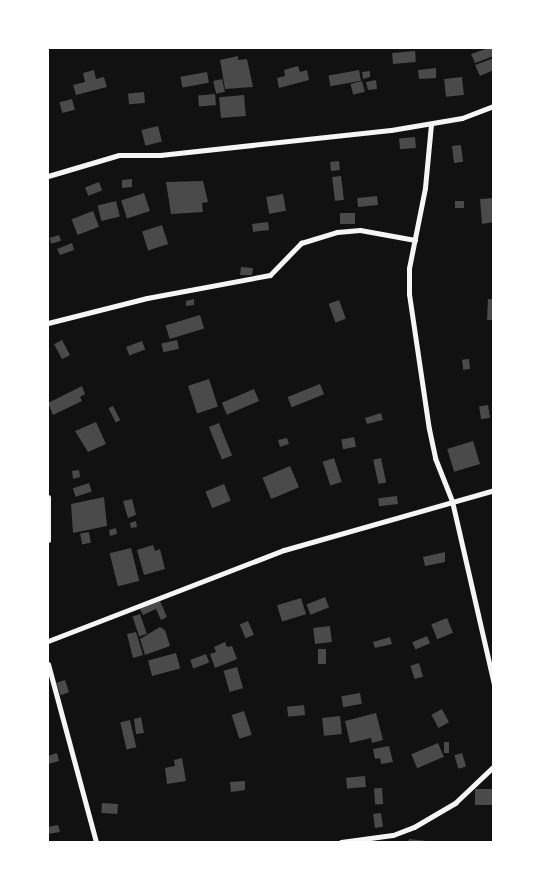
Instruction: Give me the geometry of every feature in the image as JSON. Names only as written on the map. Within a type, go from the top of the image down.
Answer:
[{"type":"street","points":[[48,176],[119,154],[160,155],[431,124],[494,106]]},
{"type":"street","points":[[431,124],[425,188],[410,268],[412,315],[435,458],[452,501],[494,684]]},
{"type":"street","points":[[48,323],[148,298],[270,274],[301,243],[337,232],[360,230],[415,240]]},
{"type":"street","points":[[48,641],[284,550],[494,490]]},
{"type":"street","points":[[48,498],[48,540]]},
{"type":"street","points":[[48,664],[96,842]]},
{"type":"street","points":[[342,842],[414,827],[438,814],[494,766]]},
{"type":"street","points":[[375,842],[378,836]]},
{"type":"building","points":[[494,48],[494,56],[475,63],[471,54]]},
{"type":"building","points":[[415,51],[416,62],[393,64],[392,53]]},
{"type":"building","points":[[238,56],[238,60],[247,59],[253,87],[225,89],[220,60]]},
{"type":"building","points":[[494,58],[494,70],[480,76],[475,65]]},
{"type":"building","points":[[298,66],[300,72],[307,70],[309,80],[279,88],[277,78],[285,76],[284,70]]},
{"type":"building","points":[[436,68],[436,78],[419,79],[418,70]]},
{"type":"building","points":[[94,70],[96,79],[104,77],[107,87],[76,95],[73,85],[85,82],[83,73]]},
{"type":"building","points":[[359,70],[361,81],[330,86],[328,75]]},
{"type":"building","points":[[370,71],[370,77],[363,79],[362,72]]},
{"type":"building","points":[[207,72],[209,83],[182,88],[180,77]]},
{"type":"building","points":[[462,77],[464,95],[446,97],[444,79]]},
{"type":"building","points":[[222,79],[225,92],[216,94],[213,81]]},
{"type":"building","points":[[376,80],[377,89],[368,90],[366,82]]},
{"type":"building","points":[[362,81],[365,92],[353,95],[350,84]]},
{"type":"building","points":[[144,92],[145,103],[129,104],[128,93]]},
{"type":"building","points":[[215,94],[216,105],[199,106],[198,95]]},
{"type":"building","points":[[244,95],[246,116],[221,118],[219,97]]},
{"type":"building","points":[[72,99],[75,110],[62,113],[59,102]]},
{"type":"building","points":[[158,126],[162,142],[145,146],[142,130]]},
{"type":"building","points":[[415,137],[416,148],[400,149],[399,138]]},
{"type":"building","points":[[461,145],[463,162],[454,163],[452,146]]},
{"type":"building","points":[[339,161],[340,170],[331,171],[330,162]]},
{"type":"building","points":[[341,176],[344,200],[335,201],[332,177]]},
{"type":"building","points":[[132,179],[132,187],[122,188],[122,180]]},
{"type":"building","points":[[203,181],[208,202],[202,203],[203,212],[171,214],[166,182]]},
{"type":"building","points":[[99,182],[102,190],[88,196],[85,187]]},
{"type":"building","points":[[144,193],[150,211],[127,218],[121,200]]},
{"type":"building","points":[[283,194],[286,211],[269,214],[266,197]]},
{"type":"building","points":[[377,196],[378,205],[358,207],[357,198]]},
{"type":"building","points":[[494,198],[494,222],[482,224],[480,199]]},
{"type":"building","points":[[116,201],[120,217],[101,221],[98,206]]},
{"type":"building","points":[[455,201],[464,201],[464,208],[455,208]]},
{"type":"building","points":[[93,211],[99,227],[78,235],[72,219]]},
{"type":"building","points":[[340,213],[355,213],[355,224],[340,224]]},
{"type":"building","points":[[268,222],[269,230],[253,232],[252,224]]},
{"type":"building","points":[[162,225],[168,244],[148,251],[142,231]]},
{"type":"building","points":[[59,235],[61,241],[51,244],[49,238]]},
{"type":"building","points":[[72,243],[74,250],[60,255],[57,249]]},
{"type":"building","points":[[241,267],[253,268],[252,275],[240,275]]},
{"type":"building","points":[[194,299],[194,305],[186,306],[186,301]]},
{"type":"building","points":[[488,299],[494,299],[494,320],[487,320]]},
{"type":"building","points":[[339,300],[346,319],[336,323],[329,304]]},
{"type":"building","points":[[200,315],[204,328],[170,339],[166,326]]},
{"type":"building","points":[[62,340],[70,355],[62,359],[54,344]]},
{"type":"building","points":[[177,340],[179,349],[163,352],[161,344]]},
{"type":"building","points":[[142,341],[145,349],[129,355],[126,347]]},
{"type":"building","points":[[469,359],[470,369],[463,370],[462,360]]},
{"type":"building","points":[[209,379],[218,407],[197,413],[188,386]]},
{"type":"building","points":[[320,384],[324,394],[292,407],[288,397]]},
{"type":"building","points":[[82,386],[85,394],[80,397],[82,401],[53,415],[48,403]]},
{"type":"building","points":[[254,389],[259,401],[227,415],[222,403]]},
{"type":"building","points":[[488,405],[490,418],[481,419],[479,406]]},
{"type":"building","points":[[113,406],[120,420],[116,423],[109,408]]},
{"type":"building","points":[[381,413],[383,420],[367,424],[365,418]]},
{"type":"building","points":[[96,422],[106,444],[88,452],[75,431]]},
{"type":"building","points":[[219,423],[232,455],[222,460],[209,427]]},
{"type":"building","points":[[354,437],[356,447],[343,449],[341,439]]},
{"type":"building","points":[[287,438],[289,444],[280,447],[278,440]]},
{"type":"building","points":[[473,441],[480,464],[454,472],[447,449]]},
{"type":"building","points":[[334,458],[342,482],[330,485],[323,462]]},
{"type":"building","points":[[381,458],[386,482],[378,484],[373,460]]},
{"type":"building","points":[[290,466],[299,487],[271,499],[262,478]]},
{"type":"building","points":[[79,470],[80,477],[73,479],[72,471]]},
{"type":"building","points":[[89,483],[92,492],[76,497],[73,488]]},
{"type":"building","points":[[224,484],[231,501],[212,508],[205,491]]},
{"type":"building","points":[[397,496],[398,504],[379,506],[378,498]]},
{"type":"building","points":[[104,497],[107,526],[73,533],[71,504]]},
{"type":"building","points":[[132,499],[136,515],[128,518],[123,501]]},
{"type":"building","points":[[136,521],[137,527],[131,528],[130,523]]},
{"type":"building","points":[[116,528],[117,534],[110,536],[109,530]]},
{"type":"building","points":[[89,532],[91,543],[82,544],[80,534]]},
{"type":"building","points":[[153,545],[155,551],[160,549],[165,569],[144,575],[137,550]]},
{"type":"building","points":[[131,548],[139,581],[118,586],[110,553]]},
{"type":"building","points":[[445,552],[445,562],[425,566],[423,557]]},
{"type":"building","points":[[325,597],[329,607],[311,615],[306,604]]},
{"type":"building","points":[[301,598],[306,614],[282,622],[277,605]]},
{"type":"building","points":[[160,601],[167,617],[161,620],[156,609],[143,615],[140,609]]},
{"type":"building","points":[[140,614],[147,634],[139,636],[132,617]]},
{"type":"building","points":[[447,618],[453,633],[437,639],[431,624]]},
{"type":"building","points":[[248,621],[254,635],[246,638],[240,625]]},
{"type":"building","points":[[330,626],[332,642],[315,644],[313,628]]},
{"type":"building","points":[[160,627],[165,630],[170,646],[145,655],[140,639]]},
{"type":"building","points":[[136,632],[143,655],[133,658],[127,634]]},
{"type":"building","points":[[427,636],[430,643],[415,650],[412,642]]},
{"type":"building","points":[[390,637],[392,644],[375,648],[373,642]]},
{"type":"building","points":[[225,642],[227,647],[232,646],[237,659],[215,668],[210,654],[216,652],[214,647]]},
{"type":"building","points":[[318,649],[326,649],[326,664],[318,664]]},
{"type":"building","points":[[176,653],[180,668],[152,676],[148,661]]},
{"type":"building","points":[[206,654],[209,662],[193,668],[190,660]]},
{"type":"building","points":[[419,663],[423,676],[414,679],[410,666]]},
{"type":"building","points":[[237,667],[243,688],[230,692],[224,671]]},
{"type":"building","points":[[65,680],[69,692],[60,695],[56,683]]},
{"type":"building","points":[[360,693],[362,704],[343,707],[341,696]]},
{"type":"building","points":[[304,705],[305,715],[288,717],[287,707]]},
{"type":"building","points":[[442,709],[449,722],[438,728],[431,715]]},
{"type":"building","points":[[244,711],[252,735],[239,739],[232,715]]},
{"type":"building","points":[[376,713],[383,740],[372,743],[371,738],[350,743],[345,721]]},
{"type":"building","points":[[340,716],[342,734],[324,736],[322,718]]},
{"type":"building","points":[[141,717],[144,733],[136,734],[134,719]]},
{"type":"building","points":[[130,720],[136,747],[127,750],[120,722]]},
{"type":"building","points":[[444,742],[449,742],[449,753],[444,753]]},
{"type":"building","points":[[438,743],[444,757],[417,768],[411,754]]},
{"type":"building","points":[[389,746],[393,762],[381,764],[380,758],[375,759],[373,749]]},
{"type":"building","points":[[57,753],[59,761],[48,764],[48,756]]},
{"type":"building","points":[[462,753],[466,766],[458,769],[454,755]]},
{"type":"building","points":[[182,758],[186,781],[167,784],[165,768],[175,766],[174,760]]},
{"type":"building","points":[[365,776],[366,787],[347,789],[346,778]]},
{"type":"building","points":[[245,781],[245,790],[231,792],[230,782]]},
{"type":"building","points":[[382,788],[383,804],[375,805],[374,789]]},
{"type":"building","points":[[475,789],[492,789],[492,805],[475,805]]},
{"type":"building","points":[[102,803],[118,804],[117,814],[101,813]]},
{"type":"building","points":[[381,813],[383,827],[375,828],[373,814]]},
{"type":"building","points":[[58,825],[60,832],[48,834],[48,827]]},
{"type":"building","points":[[409,839],[427,841],[427,842],[408,842]]}]
